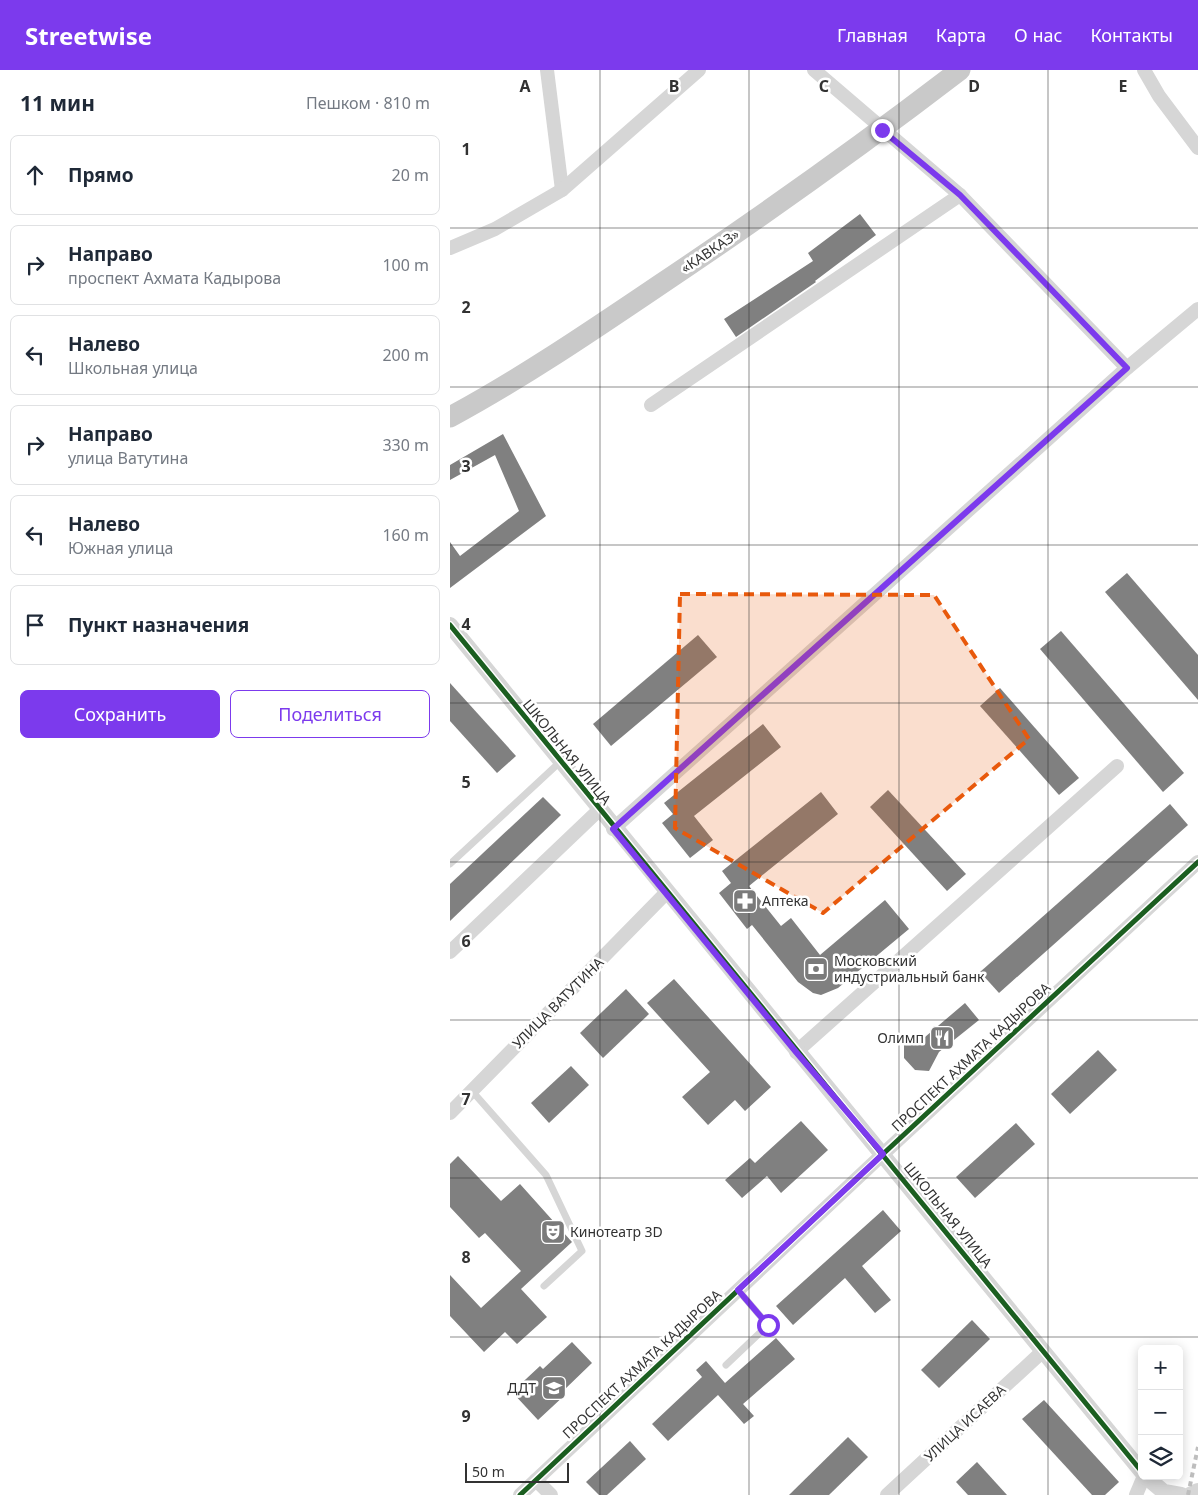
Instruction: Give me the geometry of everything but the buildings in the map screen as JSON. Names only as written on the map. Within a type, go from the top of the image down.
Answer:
[{"type":"main road","name":"«КАВКАЗ»","points":[[450,417],[489,396],[759,219],[882,130],[960,70]]},
{"type":"street","points":[[547,70],[562,190]]},
{"type":"street","points":[[450,248],[495,230],[562,190],[699,70]]},
{"type":"street","points":[[814,70],[960,195],[1127,368]]},
{"type":"street","points":[[1144,70],[1159,96],[1198,148]]},
{"type":"street","points":[[651,405],[960,195]]},
{"type":"street","points":[[613,829],[1127,368],[1198,309]]},
{"type":"street","name":"ШКОЛЬНАЯ УЛИЦА","points":[[450,625],[613,829],[796,1052],[883,1154],[1138,1467]]},
{"type":"street","points":[[796,1052],[1117,766]]},
{"type":"street","points":[[450,952],[599,810]]},
{"type":"street","name":"ПРОСПЕКТ АХМАТА КАДЫРОВА","points":[[520,1495],[883,1154],[1198,862]]},
{"type":"street","name":"УЛИЦА ВАТУТИНА","points":[[450,1113],[666,893]]},
{"type":"street","name":"УЛИЦА ИСАЕВА","points":[[887,1495],[1043,1351]]},
{"type":"street","points":[[536,1480],[551,1495]]},
{"type":"street","points":[[1136,1495],[1143,1480]]},
{"type":"street","points":[[1150,1480],[1164,1492],[1181,1495]]},
{"type":"street","points":[[1190,1495],[1198,1491]]},
{"type":"lane","points":[[450,864],[560,761]]},
{"type":"lane","points":[[472,1091],[546,1175],[582,1251],[544,1286]]},
{"type":"lane","points":[[726,1364],[768,1325],[738,1290]]},
{"type":"highlighted area","points":[[680,594],[934,595],[1029,739],[823,913],[675,828]]},
{"type":"railway","points":[[1188,1495],[1198,1447]]},
{"type":"cycle path","points":[[450,625],[1138,1467]]},
{"type":"cycle path","points":[[520,1495],[883,1154],[1198,862]]},
{"type":"place","name":"Аптека","points":[[745,901]]},
{"type":"place","name":"Московский индустриальный банк","points":[[816,969]]},
{"type":"place","name":"Олимп","points":[[942,1038]]},
{"type":"place","name":"Кинотеатр 3D","points":[[553,1232]]},
{"type":"place","name":"ДДТ","points":[[554,1388]]},
{"type":"route","points":[[768,1325],[738,1290],[883,1154],[796,1052],[613,829],[1127,368],[960,195],[882,130]]}]
